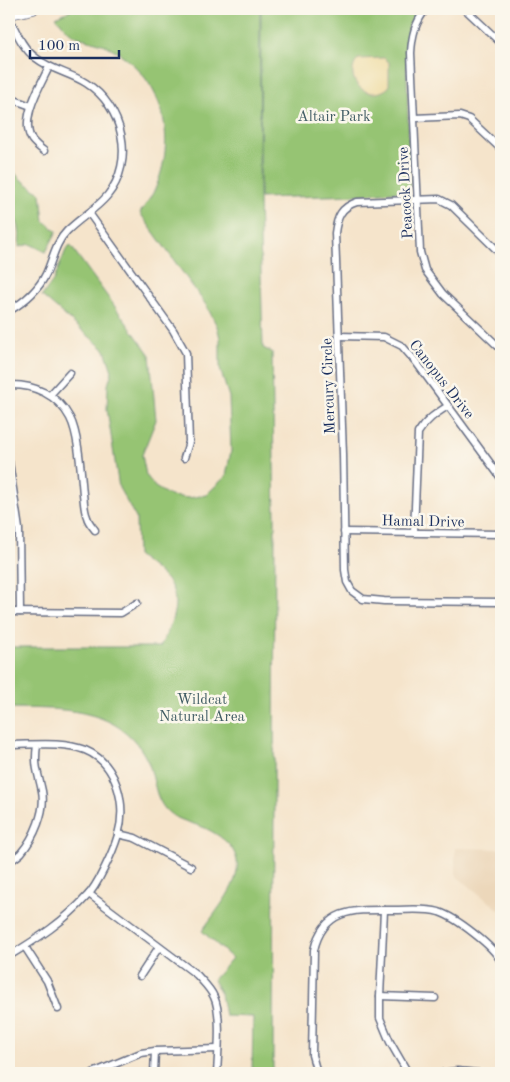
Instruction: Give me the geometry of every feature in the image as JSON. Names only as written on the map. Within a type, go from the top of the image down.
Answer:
[{"type":"main road","points":[[9,15],[12,9]]},
{"type":"main road","points":[[9,15],[33,9]]},
{"type":"street","name":"Peacock Drive","points":[[426,9],[417,21],[412,34],[411,54],[420,252],[425,270],[443,294],[501,349]]},
{"type":"street","points":[[465,9],[501,43]]},
{"type":"street","points":[[9,15],[28,51],[49,67],[77,78],[97,91],[112,109],[118,121],[122,134],[123,148],[117,180],[108,195],[90,214],[66,231],[58,241],[45,276],[35,291],[22,303],[9,311]]},
{"type":"street","points":[[44,151],[33,141],[28,132],[28,120],[31,106],[49,67]]},
{"type":"street","points":[[9,98],[31,106]]},
{"type":"street","points":[[414,118],[460,116],[470,119],[501,149]]},
{"type":"street","name":"Mercury Circle","points":[[501,254],[451,206],[438,198],[358,202],[349,205],[336,221],[345,570],[347,582],[352,591],[363,599],[384,601],[501,602]]},
{"type":"street","points":[[90,214],[173,330],[186,353],[189,442],[184,458]]},
{"type":"street","name":"Canopus Drive","points":[[339,336],[384,338],[402,346],[501,478]]},
{"type":"street","points":[[50,395],[70,373]]},
{"type":"street","points":[[9,385],[29,386],[50,395],[61,405],[71,419],[75,435],[86,517],[95,530]]},
{"type":"street","points":[[414,532],[418,433],[423,423],[448,406]]},
{"type":"street","points":[[9,462],[19,529],[20,612]]},
{"type":"street","name":"Hamal Drive","points":[[344,532],[501,534]]},
{"type":"street","points":[[9,612],[121,613],[137,603]]},
{"type":"street","points":[[9,745],[72,746],[86,750],[108,767],[120,797],[121,813],[118,834],[108,861],[89,894],[62,920],[9,956]]},
{"type":"street","points":[[9,862],[21,853],[31,838],[38,822],[42,791],[36,770],[37,745]]},
{"type":"street","points":[[118,834],[135,838],[191,866]]},
{"type":"street","points":[[89,894],[197,975],[208,986],[215,998],[218,1011],[218,1073]]},
{"type":"street","points":[[317,1073],[312,1055],[313,963],[317,938],[332,919],[345,912],[370,909],[430,910],[454,919],[489,946],[501,962]]},
{"type":"street","points":[[384,910],[380,1018],[408,1073]]},
{"type":"street","points":[[25,946],[47,981],[58,1009]]},
{"type":"street","points":[[140,976],[159,946]]},
{"type":"street","points":[[380,996],[436,998]]},
{"type":"street","points":[[93,1073],[141,1053],[218,1050]]},
{"type":"street","points":[[154,1051],[154,1073]]},
{"type":"street","points":[[443,1073],[457,1071],[478,1073]]},
{"type":"shaded area","points":[[455,848],[501,849],[501,911],[455,875]]},
{"type":"green space","name":"Wildcat Natural Area","points":[[73,9],[260,9],[259,199],[263,348],[272,352],[275,520],[273,1073],[252,1073],[253,1017],[225,1016],[221,994],[213,980],[232,958],[202,931],[222,903],[236,876],[237,864],[234,851],[223,839],[205,828],[180,819],[167,811],[157,794],[148,762],[137,744],[123,730],[89,714],[49,709],[9,708],[9,647],[160,647],[174,614],[174,597],[172,588],[167,580],[137,555],[136,518],[119,488],[107,409],[108,385],[112,371],[105,350],[42,296],[54,279],[70,245],[150,355],[156,420],[142,455],[146,475],[155,487],[170,496],[189,498],[206,495],[226,476],[231,451],[229,397],[220,369],[220,338],[217,326],[206,305],[140,213],[156,187],[162,167],[165,127],[161,108],[143,75],[128,60],[111,48],[72,34],[56,17]]},
{"type":"green space","name":"Altair Park","points":[[261,9],[418,9],[409,25],[406,44],[410,188],[406,191],[356,195],[260,198]]},
{"type":"green space","points":[[9,165],[19,178],[41,194],[44,221],[57,231],[46,252],[30,244],[19,247],[18,224],[9,212]]},
{"type":"sand","points":[[384,58],[389,62],[389,87],[381,92],[373,93],[360,87],[355,81],[353,74],[358,59]]}]
